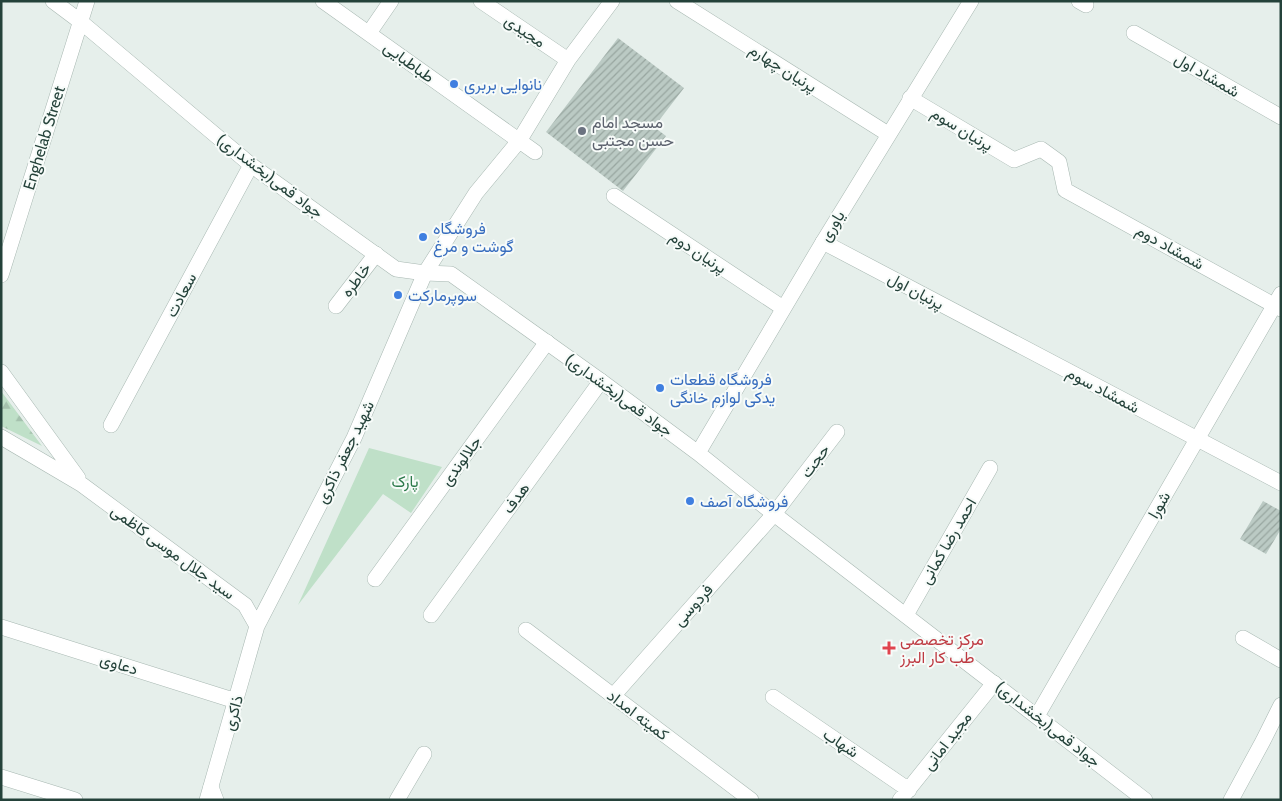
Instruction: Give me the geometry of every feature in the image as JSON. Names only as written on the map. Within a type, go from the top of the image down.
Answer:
[{"type":"street","name":"جواد قمی(بخشداری)","points":[[54,1],[251,165],[396,270],[451,274],[601,381],[698,453],[774,514],[1145,800]]},
{"type":"street","name":"Enghelab Street","points":[[1,275],[87,1]]},
{"type":"street","name":"طباطبایی","points":[[324,1],[535,152]]},
{"type":"street","points":[[369,33],[391,1]]},
{"type":"street","name":"مجیدی","points":[[481,1],[568,60]]},
{"type":"street","name":"شهید جعفر ذاکری","points":[[257,626],[354,438],[425,273],[476,193],[519,141],[568,60],[612,1]]},
{"type":"street","name":"پرنیان چهارم","points":[[677,1],[888,134]]},
{"type":"street","name":"یاوری","points":[[698,453],[822,242],[971,1]]},
{"type":"street","name":"شمشاد اول","points":[[1134,33],[1281,116]]},
{"type":"street","name":"پرنیان سوم","points":[[910,98],[1014,160],[1041,149],[1059,162],[1065,190]]},
{"type":"street","name":"سعادت","points":[[111,425],[251,165]]},
{"type":"street","name":"شمشاد دوم","points":[[1065,190],[1278,303]]},
{"type":"street","name":"پرنیان دوم","points":[[614,196],[783,308]]},
{"type":"street","name":"پرنیان اول","points":[[822,242],[1010,341]]},
{"type":"street","name":"خاطره","points":[[336,306],[376,254]]},
{"type":"street","name":"شورا","points":[[1037,716],[1278,303]]},
{"type":"street","name":"شمشاد سوم","points":[[1010,341],[1281,484]]},
{"type":"street","name":"جلالوندی","points":[[375,579],[547,342]]},
{"type":"street","name":"سید جلال موسی کاظمی","points":[[1,372],[81,484]]},
{"type":"street","name":"هدف","points":[[431,615],[601,381]]},
{"type":"street","name":"حجت","points":[[774,514],[838,432]]},
{"type":"street","name":"سید جلال موسی کاظمی","points":[[1,437],[81,484],[245,604],[257,626]]},
{"type":"street","name":"احمد رضا کمانی","points":[[906,615],[990,468]]},
{"type":"street","name":"فردوسی","points":[[613,696],[774,514]]},
{"type":"street","name":"ذاکری","points":[[212,795],[257,626]]},
{"type":"street","name":"دعاوی","points":[[1,627],[236,701]]},
{"type":"street","name":"کمیته امداد","points":[[526,630],[751,800]]},
{"type":"street","points":[[1243,638],[1281,660]]},
{"type":"street","name":"مجید امانی","points":[[904,795],[994,683]]},
{"type":"street","name":"شهاب","points":[[773,697],[904,795]]},
{"type":"street","points":[[1231,800],[1281,706]]},
{"type":"street","points":[[397,800],[424,754]]},
{"type":"street","points":[[1,777],[75,800]]},
{"type":"green space","points":[[1,391],[42,446],[1,426]]},
{"type":"green space","name":"پارک","points":[[369,448],[442,467],[411,513],[383,494],[298,605]]},
{"type":"building","name":"مسجد امام حسن مجتبی","points":[[618,38],[684,88],[654,127],[666,136],[623,191],[546,132]]},
{"type":"building","points":[[1263,501],[1281,511],[1281,529],[1266,554],[1240,539]]},
{"type":"place","name":"نانوایی بربری","points":[[454,84]]},
{"type":"place","name":"مسجد امام حسن مجتبی","points":[[582,131]]},
{"type":"place","name":"فروشگاه گوشت و مرغ","points":[[423,237]]},
{"type":"place","name":"سوپرمارکت","points":[[398,295]]},
{"type":"place","name":"فروشگاه قطعات یدکی لوازم خانگی","points":[[660,388]]},
{"type":"place","name":"فروشگاه آصف","points":[[690,501]]},
{"type":"place","name":"مرکز تخصصی طب کار البرز","points":[[889,648]]}]
